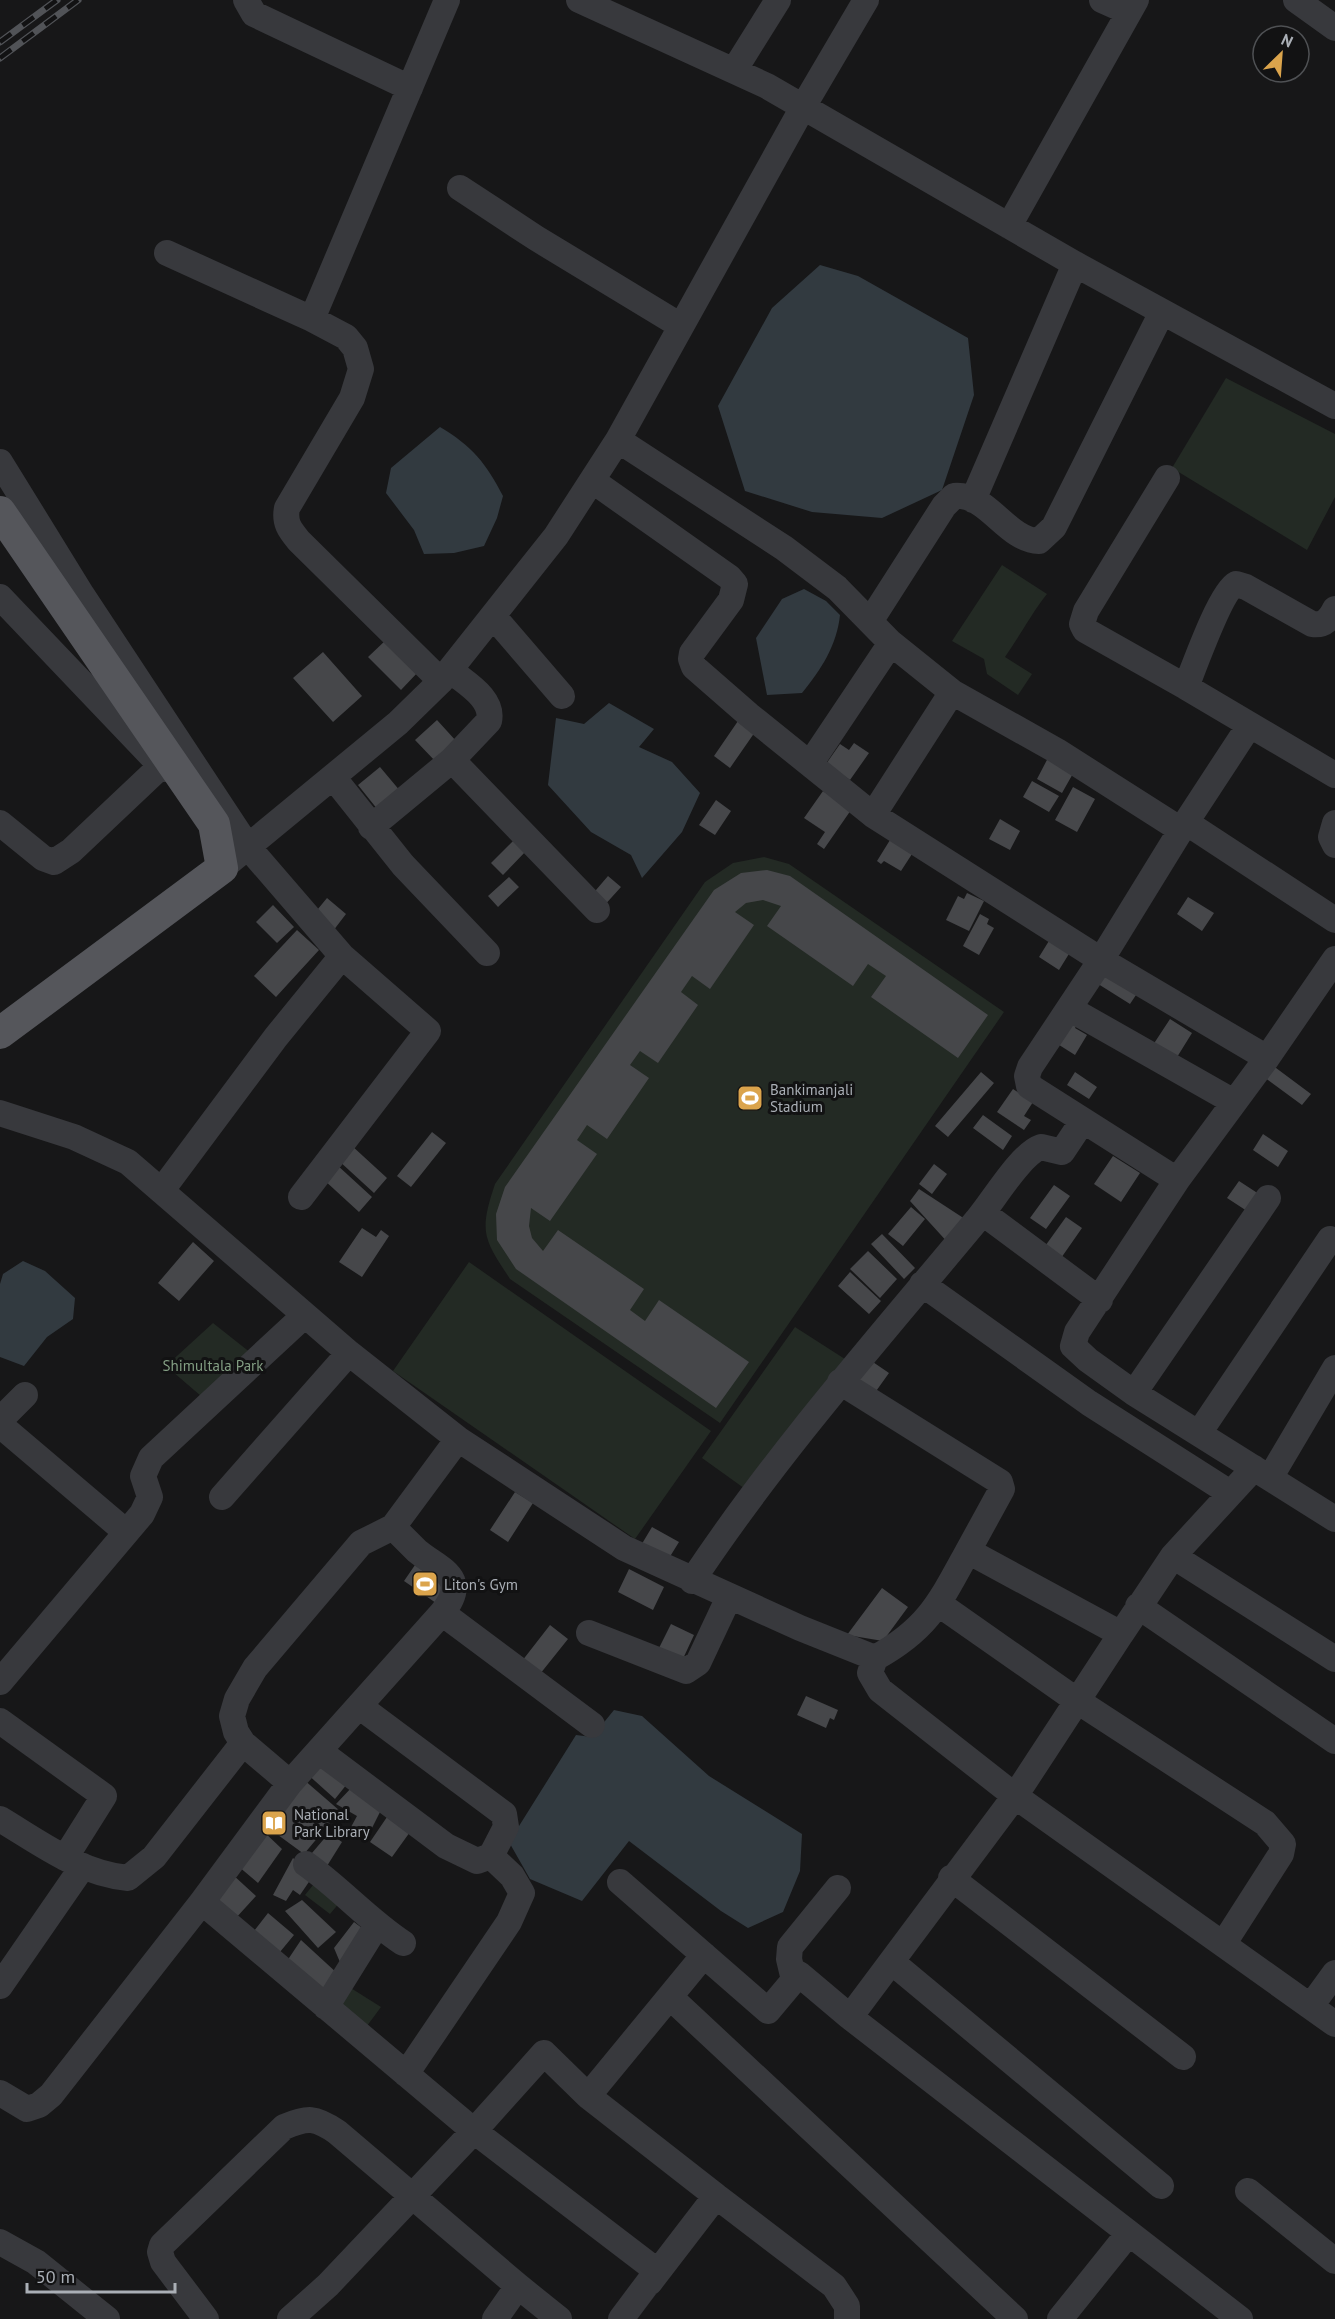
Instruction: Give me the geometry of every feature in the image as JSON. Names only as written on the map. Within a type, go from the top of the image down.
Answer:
[{"type":"main road","points":[[0,512],[214,824],[222,868],[0,1033]]},
{"type":"street","points":[[246,0],[254,14],[410,88]]},
{"type":"street","points":[[312,319],[447,0]]},
{"type":"street","points":[[579,0],[735,69],[1162,312],[1332,396]]},
{"type":"street","points":[[735,69],[778,0]]},
{"type":"street","points":[[222,868],[398,723],[445,675],[494,617],[556,536],[618,440],[803,107],[866,0]]},
{"type":"street","points":[[1009,226],[1133,6],[1102,0]]},
{"type":"street","points":[[1296,0],[1335,28]]},
{"type":"street","points":[[460,188],[536,238],[681,326]]},
{"type":"street","points":[[167,253],[312,319],[346,337],[355,348],[360,369],[352,398],[287,508],[285,518],[288,528],[445,675],[483,698],[490,714],[489,721],[452,760],[371,827]]},
{"type":"street","points":[[973,500],[1075,264]]},
{"type":"street","points":[[871,620],[950,500],[961,496],[973,500],[1023,537],[1039,541],[1046,536],[1054,527],[1162,312]]},
{"type":"street","points":[[618,440],[784,548],[837,588],[871,620],[891,643],[952,692],[1184,826],[1335,920]]},
{"type":"street","points":[[0,462],[82,595],[248,847],[342,956],[428,1031],[301,1197]]},
{"type":"street","points":[[1167,478],[1086,611],[1082,624],[1095,636],[1335,775]]},
{"type":"street","points":[[593,481],[729,577],[735,584],[731,600],[695,646],[691,659],[694,667],[749,716],[873,815],[1101,960],[1267,1058]]},
{"type":"street","points":[[1186,687],[1231,586],[1236,584],[1246,587],[1312,624],[1320,625],[1326,622],[1335,609]]},
{"type":"street","points":[[0,597],[204,810]]},
{"type":"street","points":[[494,617],[562,696]]},
{"type":"street","points":[[810,764],[891,643]]},
{"type":"street","points":[[873,815],[952,692]]},
{"type":"street","points":[[1177,1180],[1038,1094],[1029,1086],[1026,1076],[1249,726]]},
{"type":"street","points":[[452,760],[597,910]]},
{"type":"street","points":[[0,823],[43,858],[54,862],[71,851],[161,766]]},
{"type":"street","points":[[333,777],[403,865],[487,953]]},
{"type":"street","points":[[1335,823],[1331,837],[1335,845]]},
{"type":"street","points":[[162,1190],[276,1037],[342,956]]},
{"type":"street","points":[[1335,959],[1267,1058],[1177,1180],[1077,1332],[1073,1346],[1088,1360],[1134,1393],[1335,1519]]},
{"type":"street","points":[[1070,1009],[1234,1102]]},
{"type":"street","points":[[0,1114],[74,1137],[113,1154],[162,1190],[349,1353],[458,1439],[624,1548],[692,1581],[875,1658]]},
{"type":"street","points":[[692,1581],[732,1522],[840,1382],[983,1214],[1034,1149],[1041,1147],[1062,1152],[1082,1122]]},
{"type":"street","points":[[1134,1393],[1268,1198]]},
{"type":"street","points":[[983,1214],[1100,1300]]},
{"type":"street","points":[[1199,1433],[1330,1239]]},
{"type":"street","points":[[922,1284],[1089,1403],[1230,1493]]},
{"type":"street","points":[[0,1682],[147,1507],[150,1497],[143,1476],[151,1458],[305,1315]]},
{"type":"street","points":[[222,1497],[349,1353]]},
{"type":"street","points":[[850,2017],[892,1963],[951,1878],[1015,1796],[1076,1700],[1173,1556],[1230,1493],[1262,1473],[1335,1368]]},
{"type":"street","points":[[840,1382],[1000,1482],[1002,1489],[939,1604],[910,1637],[875,1658],[870,1673],[880,1690],[1015,1796],[1224,1942],[1335,2024]]},
{"type":"street","points":[[25,1395],[0,1422],[126,1532]]},
{"type":"street","points":[[290,1783],[243,1743],[236,1732],[232,1716],[237,1699],[255,1668],[362,1543],[393,1527],[458,1439]]},
{"type":"street","points":[[0,2093],[27,2109],[39,2105],[51,2094],[202,1902],[290,1783],[448,1605],[453,1582],[449,1573],[418,1551],[393,1527]]},
{"type":"street","points":[[968,1551],[1121,1634]]},
{"type":"street","points":[[1173,1556],[1335,1659]]},
{"type":"street","points":[[589,1633],[686,1671],[698,1663],[729,1597]]},
{"type":"street","points":[[939,1604],[1076,1700],[1265,1823],[1283,1844],[1273,1866],[1224,1942]]},
{"type":"street","points":[[1138,1606],[1335,1741]]},
{"type":"street","points":[[442,1613],[592,1725]]},
{"type":"street","points":[[319,1751],[446,1846],[477,1861],[491,1856],[506,1827],[504,1814],[358,1706]]},
{"type":"street","points":[[0,1721],[104,1796],[74,1862],[0,1986]]},
{"type":"street","points":[[0,1819],[74,1862],[128,1878],[140,1871],[154,1857],[243,1743]]},
{"type":"street","points":[[406,2074],[509,1922],[518,1904],[522,1893],[519,1885],[491,1856]]},
{"type":"street","points":[[306,1864],[323,1876],[376,1925],[403,1943]]},
{"type":"street","points":[[951,1878],[1183,2057]]},
{"type":"street","points":[[620,1882],[768,2011],[799,1974],[850,2017],[1240,2319]]},
{"type":"street","points":[[794,1980],[789,1959],[790,1947],[838,1888]]},
{"type":"street","points":[[202,1902],[474,2131],[657,2271],[650,2282]]},
{"type":"street","points":[[327,2007],[376,1925]]},
{"type":"street","points":[[588,2096],[704,1955]]},
{"type":"street","points":[[892,1963],[1161,2186]]},
{"type":"street","points":[[1311,2006],[1335,1973]]},
{"type":"street","points":[[670,1997],[1015,2319]]},
{"type":"street","points":[[290,2319],[328,2285],[544,2054],[588,2096],[834,2286],[847,2306],[847,2319]]},
{"type":"street","points":[[206,2319],[163,2262],[160,2252],[162,2245],[284,2127],[303,2119],[321,2121],[559,2319]]},
{"type":"street","points":[[1248,2191],[1335,2261]]},
{"type":"street","points":[[621,2319],[716,2196]]},
{"type":"street","points":[[1060,2319],[1130,2233]]},
{"type":"street","points":[[0,2242],[36,2262],[107,2319]]},
{"type":"street","points":[[495,2319],[518,2286]]},
{"type":"green space","points":[[1226,378],[1335,434],[1335,497],[1307,550],[1172,468]]},
{"type":"green space","points":[[1002,565],[1047,594],[1005,657],[1032,674],[1018,695],[987,674],[984,659],[952,641]]},
{"type":"green space","name":"Bankimanjali Stadium","points":[[764,857],[789,864],[1004,1012],[720,1423],[510,1279],[489,1244],[486,1224],[495,1184],[705,882],[733,863]]},
{"type":"green space","points":[[469,1262],[711,1431],[635,1539],[393,1371]]},
{"type":"green space","name":"Shimultala Park","points":[[213,1323],[261,1361],[215,1408],[166,1366]]},
{"type":"green space","points":[[795,1327],[848,1361],[748,1491],[702,1458]]},
{"type":"green space","points":[[322,1874],[346,1895],[330,1914],[305,1895]]},
{"type":"green space","points":[[346,1985],[381,2007],[364,2030],[334,2006]]},
{"type":"shaded area","points":[[820,265],[858,276],[968,338],[974,395],[942,490],[882,518],[812,512],[745,491],[718,406],[772,308]]},
{"type":"shaded area","points":[[440,427],[470,448],[503,496],[497,518],[484,546],[454,553],[424,554],[414,530],[386,493],[391,468]]},
{"type":"shaded area","points":[[804,589],[826,601],[840,615],[832,647],[822,666],[802,693],[767,695],[756,638],[782,599]]},
{"type":"shaded area","points":[[609,703],[654,729],[639,747],[672,762],[700,793],[682,832],[642,878],[631,855],[591,832],[548,785],[556,718],[584,724]]},
{"type":"shaded area","points":[[23,1261],[45,1271],[75,1298],[73,1319],[47,1337],[24,1366],[0,1357],[0,1284],[3,1274]]},
{"type":"shaded area","points":[[614,1710],[642,1716],[709,1776],[802,1834],[800,1871],[783,1912],[748,1928],[721,1911],[629,1841],[582,1901],[530,1879],[509,1842],[576,1735],[592,1737]]},
{"type":"building","points":[[387,639],[419,671],[401,690],[368,657]]},
{"type":"building","points":[[323,652],[362,696],[333,722],[293,678]]},
{"type":"building","points":[[437,720],[457,742],[436,762],[415,740]]},
{"type":"building","points":[[738,721],[755,732],[730,768],[714,756]]},
{"type":"building","points":[[854,743],[869,753],[850,780],[826,764],[840,744],[849,750]]},
{"type":"building","points":[[1049,756],[1075,770],[1062,793],[1037,779]]},
{"type":"building","points":[[380,767],[401,792],[378,810],[358,785]]},
{"type":"building","points":[[1032,781],[1059,796],[1049,812],[1023,797]]},
{"type":"building","points":[[1073,787],[1095,799],[1077,832],[1055,820]]},
{"type":"building","points":[[823,791],[851,810],[824,849],[817,844],[825,832],[804,818]]},
{"type":"building","points":[[716,800],[731,811],[715,835],[699,825]]},
{"type":"building","points":[[1000,819],[1020,831],[1010,850],[989,839]]},
{"type":"building","points":[[515,839],[527,850],[503,875],[491,863]]},
{"type":"building","points":[[890,840],[912,854],[901,871],[884,861],[881,864],[877,861]]},
{"type":"building","points":[[767,870],[790,876],[988,1015],[958,1058],[871,997],[886,976],[868,964],[853,986],[767,926],[781,906],[763,900],[746,903],[735,912],[754,925],[710,989],[692,976],[681,992],[698,1005],[658,1063],[640,1051],[630,1065],[649,1078],[607,1139],[587,1125],[577,1140],[597,1154],[550,1221],[531,1208],[529,1226],[532,1238],[543,1251],[558,1230],[644,1289],[630,1310],[645,1321],[659,1300],[749,1362],[716,1408],[516,1269],[497,1240],[496,1214],[505,1187],[714,890],[741,873]]},
{"type":"building","points":[[608,876],[621,887],[602,908],[590,897]]},
{"type":"building","points":[[509,877],[519,887],[498,907],[488,896]]},
{"type":"building","points":[[967,893],[984,901],[969,931],[946,920],[958,896],[964,899]]},
{"type":"building","points":[[1188,897],[1214,913],[1202,931],[1177,914]]},
{"type":"building","points":[[327,898],[346,914],[333,931],[313,915]]},
{"type":"building","points":[[273,905],[294,927],[277,943],[256,922]]},
{"type":"building","points":[[980,914],[989,919],[987,924],[994,928],[979,955],[963,946]]},
{"type":"building","points":[[297,930],[319,950],[276,997],[254,976]]},
{"type":"building","points":[[1052,936],[1072,949],[1059,970],[1039,957]]},
{"type":"building","points":[[1103,970],[1138,992],[1130,1004],[1095,982]]},
{"type":"building","points":[[1071,1019],[1078,1023],[1075,1028],[1087,1035],[1075,1055],[1056,1043]]},
{"type":"building","points":[[1170,1019],[1192,1033],[1174,1062],[1151,1048]]},
{"type":"building","points":[[1272,1065],[1311,1094],[1302,1105],[1264,1077]]},
{"type":"building","points":[[981,1072],[994,1083],[948,1137],[935,1126]]},
{"type":"building","points":[[1075,1072],[1097,1087],[1089,1099],[1067,1085]]},
{"type":"building","points":[[1013,1089],[1033,1102],[1024,1116],[1031,1120],[1024,1130],[997,1112]]},
{"type":"building","points":[[983,1115],[1012,1136],[1003,1150],[973,1128]]},
{"type":"building","points":[[432,1132],[446,1143],[411,1187],[397,1176]]},
{"type":"building","points":[[1263,1134],[1288,1151],[1278,1167],[1253,1150]]},
{"type":"building","points":[[351,1145],[387,1178],[374,1193],[338,1160]]},
{"type":"building","points":[[1113,1156],[1140,1173],[1121,1202],[1094,1184]]},
{"type":"building","points":[[336,1164],[372,1197],[359,1212],[323,1179]]},
{"type":"building","points":[[934,1164],[947,1174],[932,1194],[919,1184]]},
{"type":"building","points":[[1239,1181],[1262,1196],[1250,1213],[1227,1198]]},
{"type":"building","points":[[1054,1185],[1070,1196],[1046,1229],[1030,1218]]},
{"type":"building","points":[[919,1189],[968,1221],[950,1245],[910,1201]]},
{"type":"building","points":[[911,1207],[925,1219],[903,1246],[888,1234]]},
{"type":"building","points":[[1066,1217],[1082,1228],[1059,1261],[1043,1249]]},
{"type":"building","points":[[362,1228],[376,1237],[381,1230],[389,1236],[362,1277],[339,1262]]},
{"type":"building","points":[[882,1234],[915,1268],[904,1279],[871,1244]]},
{"type":"building","points":[[193,1242],[214,1261],[179,1301],[158,1283]]},
{"type":"building","points":[[868,1251],[897,1279],[880,1298],[850,1269]]},
{"type":"building","points":[[850,1272],[881,1301],[869,1314],[838,1286]]},
{"type":"building","points":[[867,1358],[889,1373],[874,1394],[853,1379]]},
{"type":"building","points":[[515,1492],[533,1503],[508,1542],[490,1530]]},
{"type":"building","points":[[652,1527],[679,1542],[666,1563],[640,1547]]},
{"type":"building","name":"Liton's Gym","points":[[415,1565],[447,1588],[436,1603],[404,1581]]},
{"type":"building","points":[[629,1569],[664,1587],[653,1610],[618,1592]]},
{"type":"building","points":[[882,1588],[908,1607],[883,1641],[847,1635]]},
{"type":"building","points":[[671,1624],[694,1635],[681,1663],[657,1652]]},
{"type":"building","points":[[550,1625],[568,1639],[540,1674],[522,1661]]},
{"type":"building","points":[[806,1696],[838,1710],[834,1720],[830,1718],[826,1728],[797,1715]]},
{"type":"building","points":[[320,1755],[351,1779],[335,1799],[305,1772]]},
{"type":"building","points":[[303,1779],[340,1811],[304,1854],[263,1824]]},
{"type":"building","points":[[353,1786],[382,1808],[368,1836],[351,1827],[357,1816],[336,1804]]},
{"type":"building","points":[[387,1817],[410,1832],[392,1857],[370,1842]]},
{"type":"building","points":[[263,1831],[282,1849],[258,1883],[238,1866]]},
{"type":"building","points":[[329,1833],[342,1842],[322,1874],[306,1860]]},
{"type":"building","points":[[293,1858],[313,1876],[300,1895],[293,1890],[286,1901],[273,1895]]},
{"type":"building","points":[[232,1874],[256,1896],[235,1919],[213,1901]]},
{"type":"building","points":[[302,1900],[336,1932],[318,1948],[285,1911]]},
{"type":"building","points":[[268,1913],[294,1935],[275,1958],[251,1935]]},
{"type":"building","points":[[354,1922],[366,1931],[342,1967],[334,1948]]},
{"type":"building","points":[[301,1940],[338,1974],[320,1994],[285,1964]]},
{"type":"railway","points":[[0,42],[57,0]]},
{"type":"railway","points":[[0,58],[78,0]]},
{"type":"place","name":"Bankimanjali Stadium","points":[[750,1098]]},
{"type":"place","name":"Liton's Gym","points":[[425,1584]]},
{"type":"place","name":"National Park Library","points":[[274,1823]]}]
